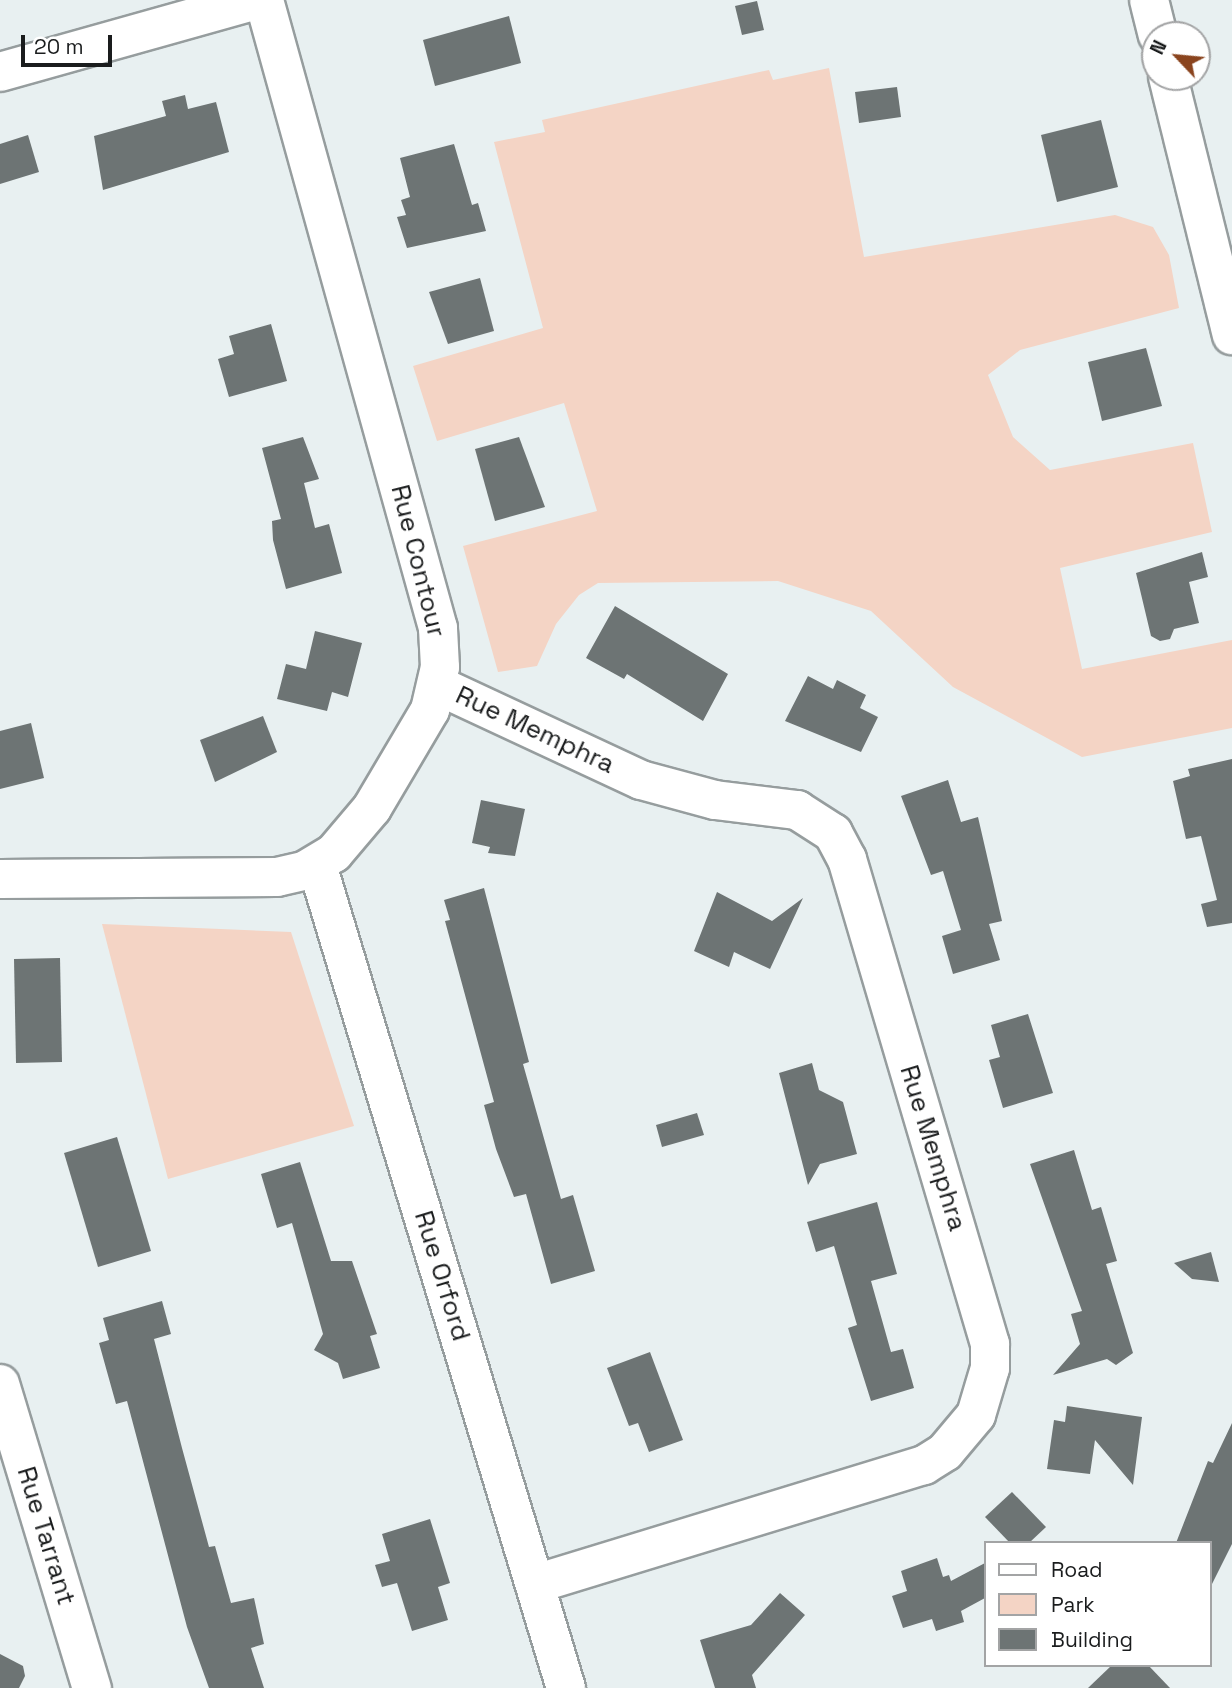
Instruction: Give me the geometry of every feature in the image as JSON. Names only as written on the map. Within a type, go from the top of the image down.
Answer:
[{"type":"street","points":[[0,72],[257,0]]},
{"type":"street","name":"Rue Contour","points":[[0,879],[277,877],[317,865],[334,853],[390,784],[420,732],[437,685],[438,628],[264,0]]},
{"type":"street","points":[[1149,0],[1154,21]]},
{"type":"street","points":[[1171,91],[1232,335]]},
{"type":"street","name":"Rue Memphra","points":[[437,685],[641,780],[702,797],[797,810],[833,833],[846,859],[990,1344],[990,1368],[976,1415],[945,1452],[924,1465],[535,1584]]},
{"type":"street","name":"Rue Orford","points":[[317,865],[566,1688]]},
{"type":"street","name":"Rue Tarrant","points":[[0,1384],[92,1688]]},
{"type":"green space","points":[[829,68],[864,257],[1115,215],[1153,227],[1169,255],[1179,308],[1020,350],[988,375],[1013,437],[1050,470],[1193,443],[1212,532],[1060,568],[1082,669],[1232,640],[1232,728],[1082,757],[953,687],[871,611],[778,581],[598,583],[579,595],[556,624],[537,666],[498,672],[463,546],[597,511],[564,403],[437,441],[413,366],[543,328],[494,142],[545,132],[542,120],[769,70],[773,80]]},
{"type":"green space","points":[[102,924],[291,932],[354,1126],[168,1179]]},
{"type":"building","points":[[757,1],[764,30],[742,35],[735,6]]},
{"type":"building","points":[[509,16],[521,63],[435,86],[423,40]]},
{"type":"building","points":[[897,87],[901,117],[859,123],[855,92]]},
{"type":"building","points":[[185,95],[188,109],[216,102],[229,152],[103,190],[94,136],[166,116],[162,101]]},
{"type":"building","points":[[1101,120],[1118,187],[1057,202],[1041,135]]},
{"type":"building","points":[[28,135],[39,172],[0,184],[0,144]]},
{"type":"building","points":[[454,144],[472,205],[478,203],[486,231],[407,248],[397,217],[406,215],[401,200],[410,197],[400,158]]},
{"type":"building","points":[[480,278],[494,331],[448,344],[429,292]]},
{"type":"building","points":[[271,324],[287,381],[229,397],[218,359],[234,354],[229,336]]},
{"type":"building","points":[[1146,348],[1162,406],[1102,421],[1088,362]]},
{"type":"building","points":[[303,437],[319,479],[304,483],[315,528],[329,524],[342,573],[286,589],[273,540],[272,521],[281,519],[262,448]]},
{"type":"building","points":[[519,437],[545,507],[495,521],[475,449]]},
{"type":"building","points":[[1202,552],[1208,577],[1189,582],[1199,623],[1174,629],[1170,639],[1160,641],[1151,636],[1136,573]]},
{"type":"building","points":[[615,606],[728,674],[703,721],[627,674],[624,679],[586,658]]},
{"type":"building","points":[[315,631],[362,643],[348,697],[332,692],[327,711],[277,699],[286,664],[306,669]]},
{"type":"building","points":[[808,676],[833,689],[837,680],[866,695],[860,708],[878,717],[861,752],[785,721]]},
{"type":"building","points":[[263,716],[277,752],[215,782],[200,740]]},
{"type":"building","points":[[31,723],[44,778],[0,789],[0,731]]},
{"type":"building","points":[[1232,759],[1232,923],[1207,927],[1201,904],[1217,900],[1201,836],[1186,839],[1173,781],[1190,776],[1188,769]]},
{"type":"building","points":[[948,780],[961,822],[978,817],[1002,921],[989,924],[1000,960],[953,974],[942,936],[961,930],[943,871],[931,875],[901,796]]},
{"type":"building","points":[[481,800],[525,809],[515,856],[488,853],[490,847],[472,843]]},
{"type":"building","points":[[484,888],[529,1062],[523,1064],[561,1199],[573,1195],[595,1271],[551,1284],[526,1194],[514,1197],[496,1149],[484,1105],[494,1102],[445,921],[450,920],[444,900]]},
{"type":"building","points":[[717,892],[772,921],[803,898],[770,969],[734,952],[729,967],[694,951]]},
{"type":"building","points":[[60,958],[62,1062],[16,1063],[14,959]]},
{"type":"building","points":[[1028,1014],[1053,1093],[1003,1108],[989,1060],[1000,1057],[991,1025]]},
{"type":"building","points":[[812,1063],[819,1090],[843,1102],[857,1154],[820,1164],[808,1185],[779,1073]]},
{"type":"building","points":[[697,1113],[704,1135],[662,1147],[656,1125]]},
{"type":"building","points":[[117,1137],[151,1251],[98,1267],[64,1153]]},
{"type":"building","points":[[1074,1150],[1092,1210],[1101,1207],[1117,1261],[1106,1264],[1133,1353],[1116,1365],[1107,1359],[1053,1375],[1080,1344],[1071,1314],[1082,1311],[1030,1164]]},
{"type":"building","points":[[300,1162],[331,1261],[352,1261],[377,1334],[370,1336],[380,1368],[343,1379],[338,1363],[314,1350],[323,1334],[292,1223],[277,1228],[261,1174]]},
{"type":"building","points":[[877,1202],[897,1274],[871,1281],[891,1352],[903,1349],[914,1388],[871,1401],[848,1328],[857,1325],[834,1246],[816,1252],[807,1222]]},
{"type":"building","points":[[1211,1252],[1219,1282],[1192,1279],[1174,1263]]},
{"type":"building","points":[[162,1301],[171,1334],[154,1339],[182,1448],[209,1547],[215,1546],[231,1603],[254,1598],[264,1644],[251,1648],[264,1688],[209,1688],[187,1627],[127,1401],[116,1404],[99,1343],[109,1340],[103,1318]]},
{"type":"building","points":[[650,1352],[683,1440],[649,1452],[638,1423],[629,1426],[607,1368]]},
{"type":"building","points":[[1067,1406],[1142,1417],[1133,1485],[1095,1440],[1090,1474],[1047,1469],[1054,1420],[1065,1422]]},
{"type":"building","points":[[1232,1423],[1232,1544],[1211,1586],[1211,1541],[1177,1541],[1208,1461],[1213,1463]]},
{"type":"building","points":[[1012,1492],[1046,1527],[1031,1541],[1008,1541],[985,1517]]},
{"type":"building","points":[[430,1519],[450,1583],[438,1587],[448,1620],[412,1631],[397,1583],[382,1587],[375,1565],[390,1561],[382,1534]]},
{"type":"building","points":[[937,1558],[943,1577],[949,1575],[951,1581],[984,1564],[984,1599],[961,1611],[964,1622],[936,1631],[932,1619],[903,1628],[892,1596],[907,1591],[901,1571]]},
{"type":"building","points":[[780,1593],[805,1615],[752,1675],[756,1688],[715,1688],[700,1640],[751,1625]]},
{"type":"building","points":[[0,1654],[23,1666],[25,1676],[19,1688],[0,1688]]},
{"type":"building","points":[[1110,1667],[1150,1667],[1170,1688],[1088,1688]]}]
